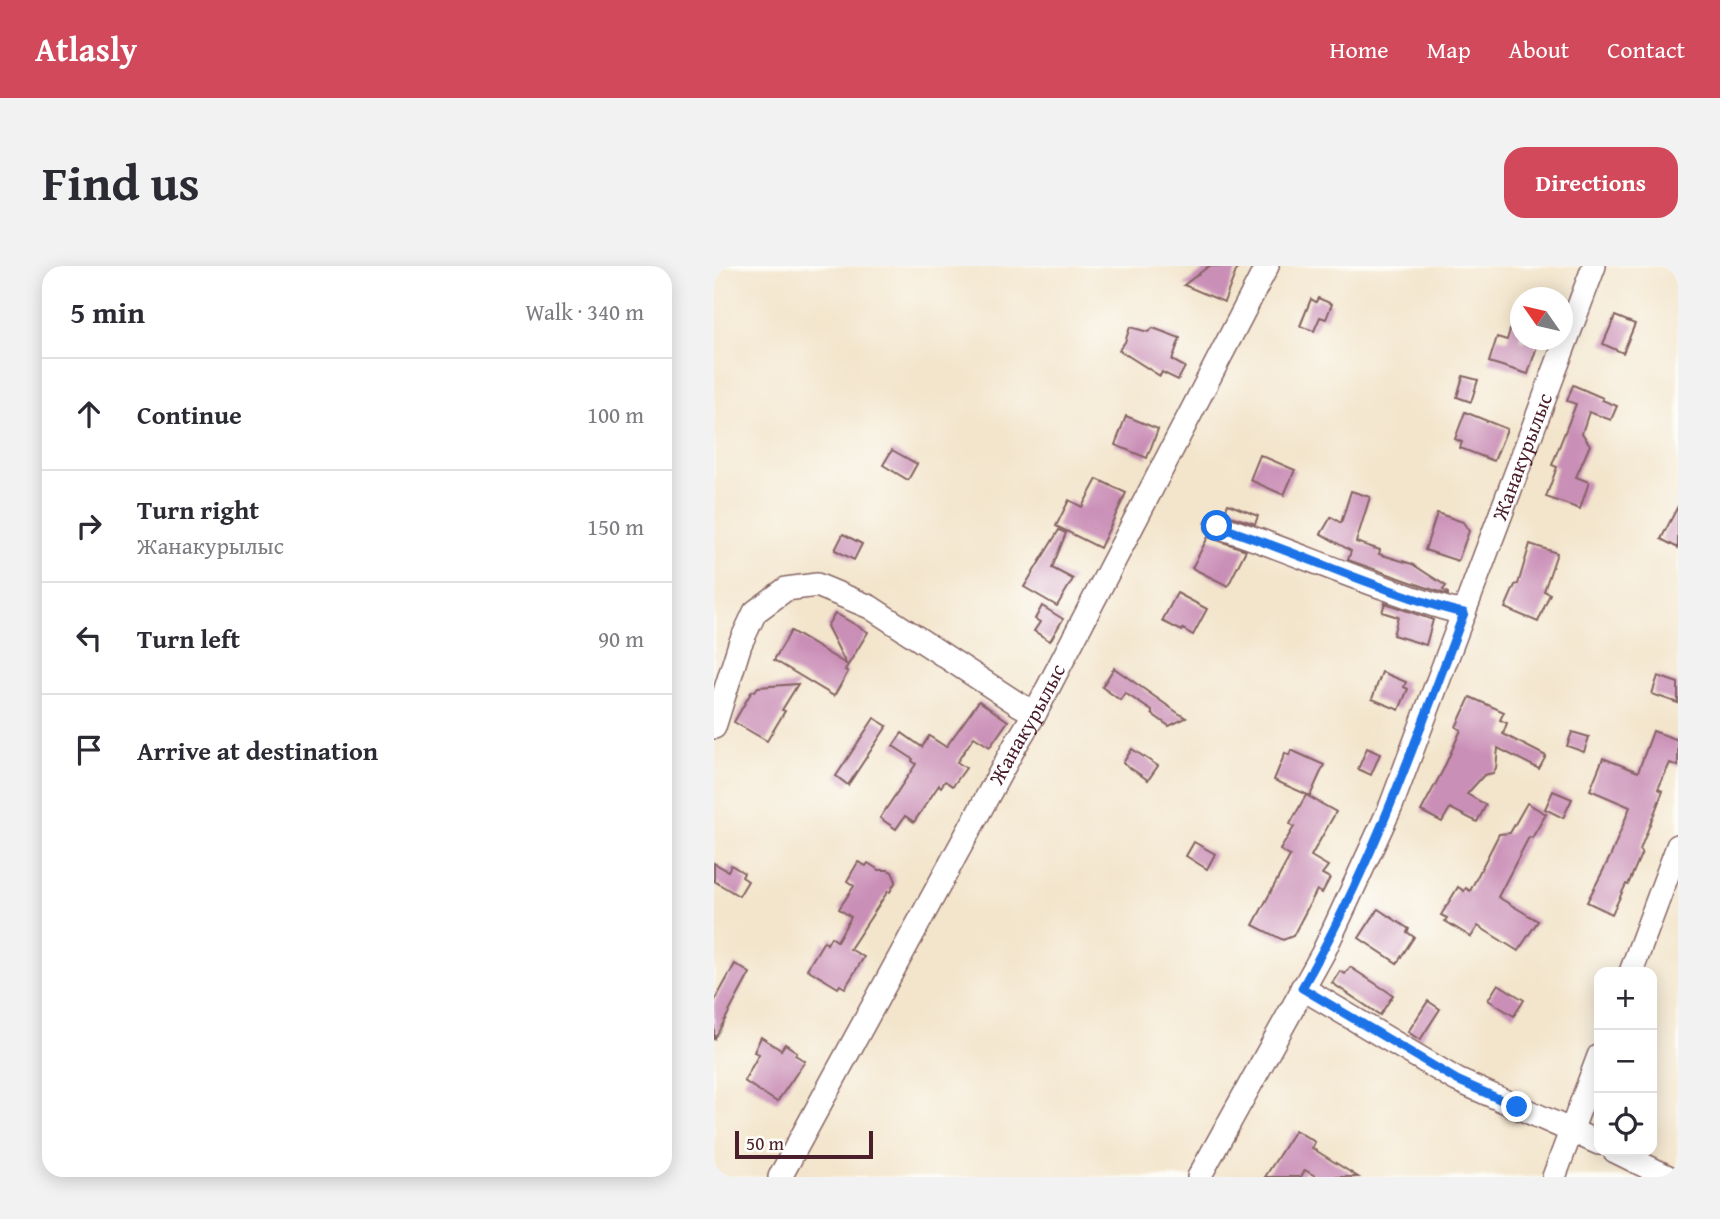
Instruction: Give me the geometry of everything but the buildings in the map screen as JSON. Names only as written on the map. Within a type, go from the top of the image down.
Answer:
[{"type":"street","name":"Жанакурылыс","points":[[780,1177],[1035,713],[1268,266]]},
{"type":"street","name":"Жанакурылыс","points":[[1199,1177],[1322,953],[1391,806],[1594,266]]},
{"type":"street","points":[[1217,526],[1261,540],[1380,587],[1464,613]]},
{"type":"street","points":[[714,727],[740,644],[755,612],[786,589],[817,585],[870,607],[1035,713]]},
{"type":"street","points":[[1633,967],[1678,846]]},
{"type":"street","points":[[1302,988],[1457,1080],[1594,1140]]},
{"type":"street","points":[[1554,1177],[1594,1070]]},
{"type":"street","points":[[1625,1156],[1668,1177]]},
{"type":"route","points":[[1217,526],[1261,540],[1331,569],[1442,608],[1464,613],[1391,806],[1322,953],[1302,988],[1457,1080],[1517,1107]]}]
